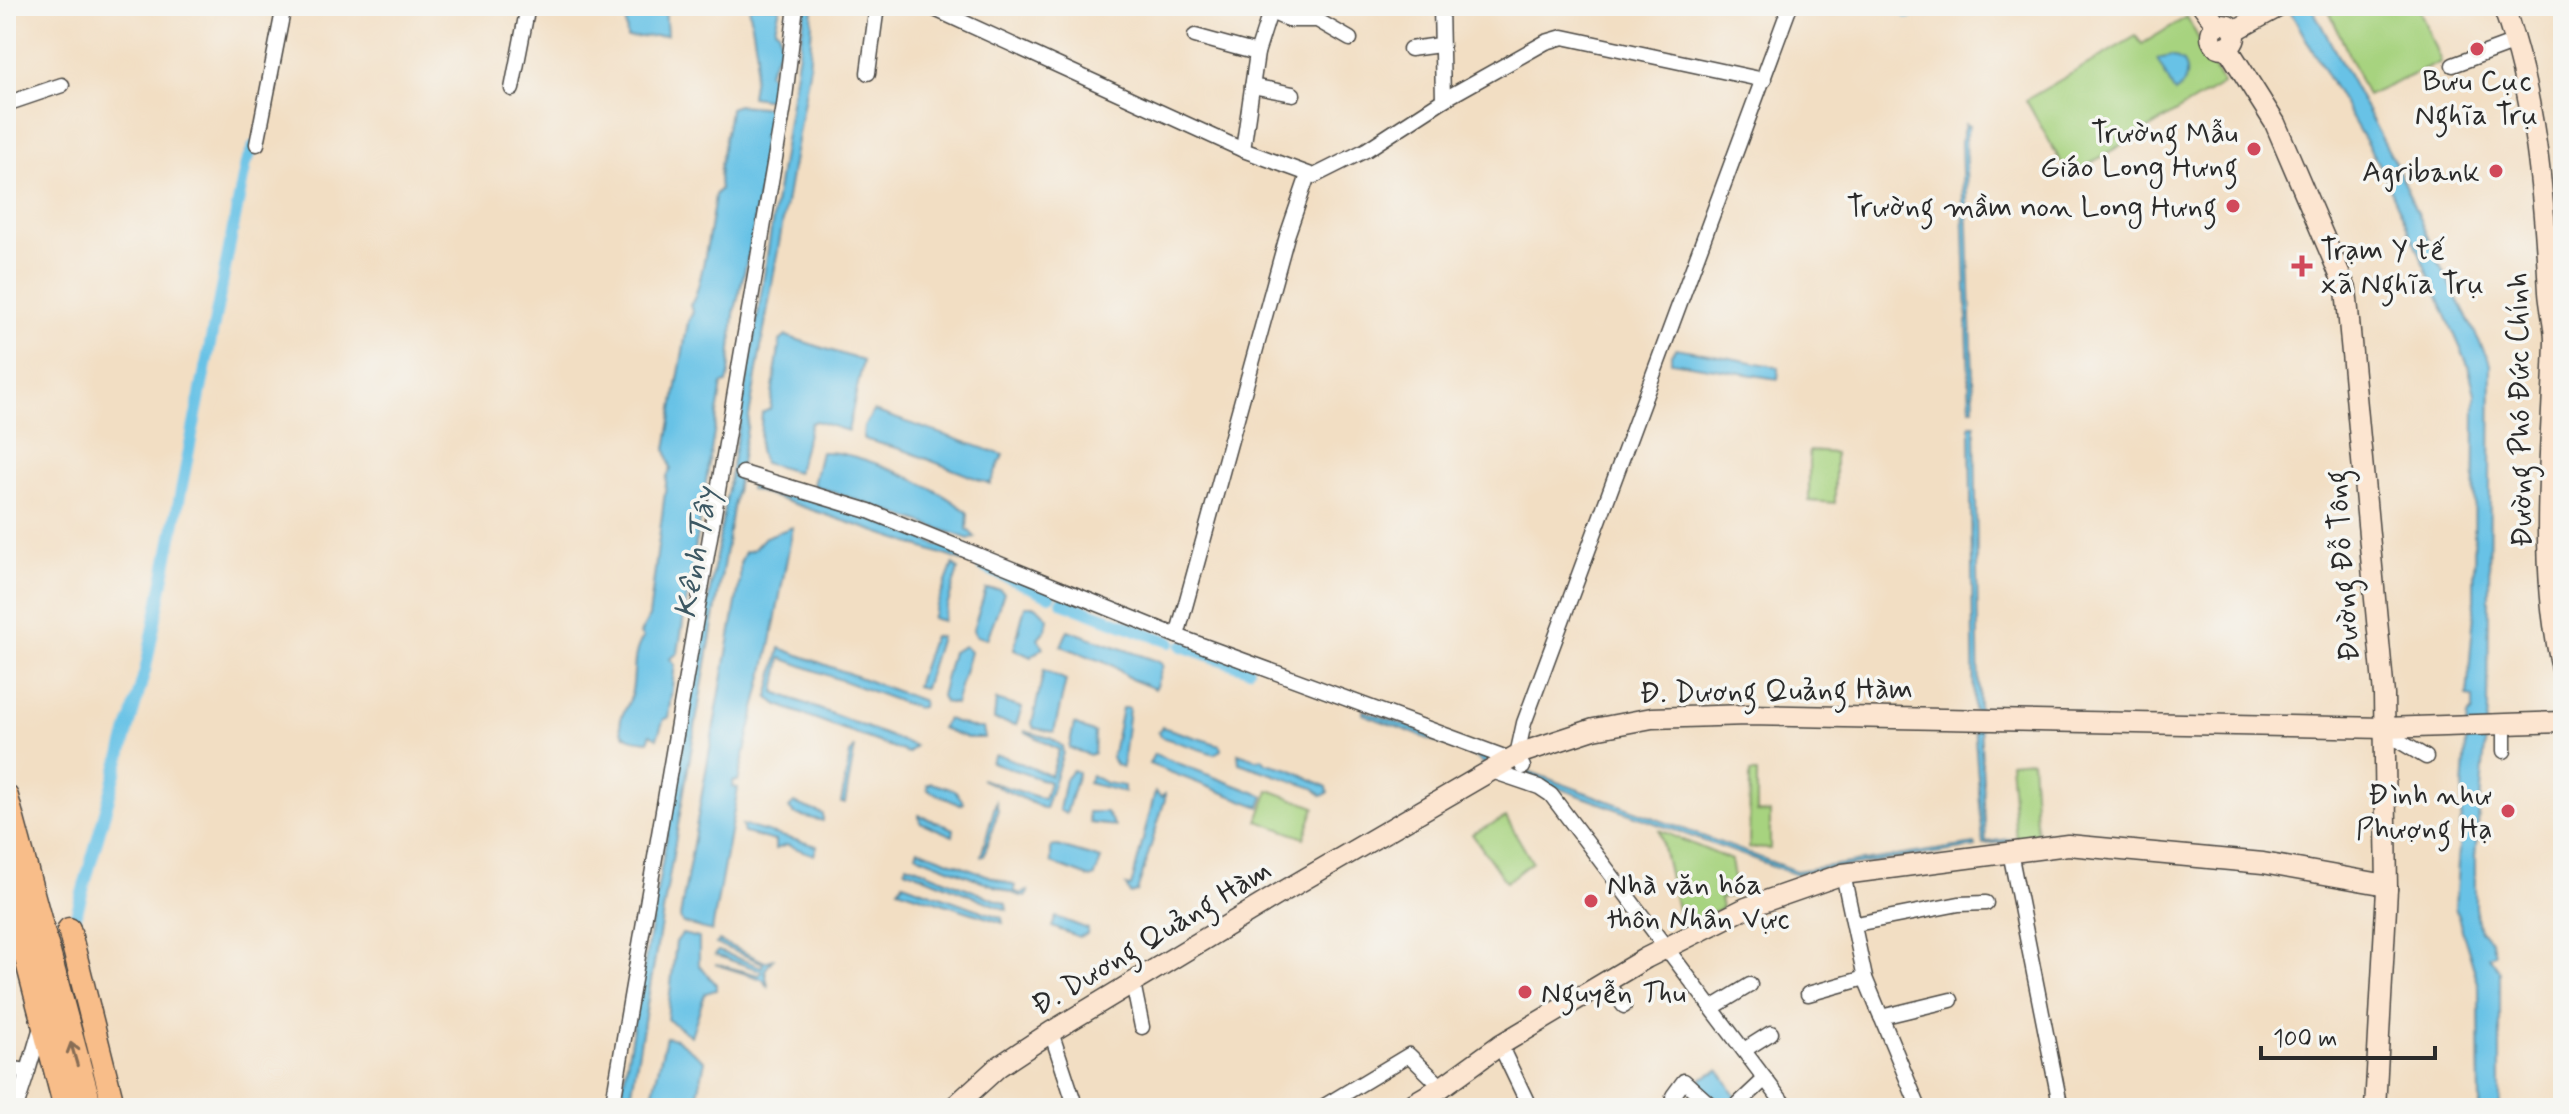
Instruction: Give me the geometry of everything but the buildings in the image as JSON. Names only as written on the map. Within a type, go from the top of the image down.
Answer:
[{"type":"highway","points":[[6,797],[50,1004],[66,1108]]},
{"type":"highway","points":[[6,878],[90,1108]]},
{"type":"main road","name":"Đường Đỗ Tông","points":[[2203,6],[2226,35],[2275,123],[2346,289],[2376,589],[2384,730],[2387,889],[2375,1108]]},
{"type":"main road","name":"Đường Phó Đức Chính","points":[[2503,6],[2515,42],[2534,126],[2555,240],[2559,337],[2549,503],[2551,625],[2563,673]]},
{"type":"main road","points":[[2226,35],[2277,8]]},
{"type":"main road","name":"Đ. Dương Quảng Hàm","points":[[953,1108],[998,1067],[1051,1032],[1489,770],[1594,729],[1668,718],[2005,719],[2384,730],[2460,724],[2563,722]]},
{"type":"main road","points":[[1406,1108],[1642,953],[1667,948],[1746,908],[1843,874],[2068,845],[2263,863],[2381,884],[2387,889]]},
{"type":"main road","points":[[69,929],[114,1108]]},
{"type":"main road","points":[[50,1004],[81,982]]},
{"type":"street","points":[[257,144],[284,6]]},
{"type":"street","points":[[512,89],[528,6]]},
{"type":"street","points":[[612,1108],[784,106],[796,6]]},
{"type":"street","points":[[868,73],[877,6]]},
{"type":"street","points":[[928,6],[1243,150],[1308,175],[1326,172],[1443,100],[1546,42],[1563,37],[1764,80]]},
{"type":"street","points":[[1441,6],[1443,100]]},
{"type":"street","points":[[743,473],[869,511],[1177,636],[1517,761],[1524,723],[1790,6]]},
{"type":"street","points":[[1243,150],[1257,53],[1271,9],[1289,20],[1317,20],[1350,39]]},
{"type":"street","points":[[1195,36],[1257,53]]},
{"type":"street","points":[[2453,65],[2515,42]]},
{"type":"street","points":[[1410,49],[1440,45]]},
{"type":"street","points":[[6,104],[62,85]]},
{"type":"street","points":[[1252,86],[1293,94]]},
{"type":"street","points":[[1177,636],[1287,236],[1308,175]]},
{"type":"street","points":[[2502,724],[2504,751]]},
{"type":"street","points":[[2384,730],[2426,757]]},
{"type":"street","points":[[1489,770],[1539,787],[1551,795],[1624,897],[1667,948],[1787,1108]]},
{"type":"street","points":[[2010,852],[2058,1107]]},
{"type":"street","points":[[1843,874],[1865,978],[1919,1108]]},
{"type":"street","points":[[1856,924],[1959,904],[1986,903]]},
{"type":"street","points":[[1808,994],[1865,978]]},
{"type":"street","points":[[1601,980],[1624,1006]]},
{"type":"street","points":[[1133,983],[1142,1027]]},
{"type":"street","points":[[1712,1008],[1750,985]]},
{"type":"street","points":[[1881,1017],[1951,1000]]},
{"type":"street","points":[[16,1108],[50,1004]]},
{"type":"street","points":[[1051,1032],[1076,1108]]},
{"type":"street","points":[[1744,1050],[1771,1033]]},
{"type":"street","points":[[1500,1045],[1530,1108]]},
{"type":"street","points":[[1321,1108],[1409,1055],[1442,1087]]},
{"type":"street","points":[[6,1068],[28,1071]]},
{"type":"street","points":[[1734,1108],[1765,1079]]},
{"type":"street","points":[[1673,1096],[1684,1081],[1714,1108]]},
{"type":"green space","points":[[2327,6],[2418,6],[2441,62],[2367,96]]},
{"type":"green space","points":[[2187,17],[2223,84],[2069,176],[2026,100],[2136,36],[2142,44]]},
{"type":"green space","points":[[1809,451],[1835,453],[1835,503],[1809,501]]},
{"type":"green space","points":[[2032,760],[2037,839],[2016,840],[2010,762]]},
{"type":"green space","points":[[1750,773],[1757,773],[1757,812],[1770,813],[1770,849],[1749,848]]},
{"type":"green space","points":[[1269,790],[1315,807],[1304,838],[1258,821]]},
{"type":"green space","points":[[1506,817],[1532,862],[1506,882],[1472,834]]},
{"type":"green space","points":[[1659,830],[1731,860],[1737,895],[1720,898],[1722,908],[1681,926]]},
{"type":"water","points":[[625,6],[665,6],[667,35],[627,38]]},
{"type":"water","points":[[749,6],[780,7],[775,28],[779,31],[781,46],[768,72],[774,82],[772,100],[751,97],[757,54]]},
{"type":"water","points":[[806,6],[813,6],[809,71],[629,1108],[619,1108],[752,352]]},
{"type":"water","points":[[2287,6],[2311,6],[2395,163],[2439,263],[2491,364],[2488,711],[2475,858],[2475,907],[2480,931],[2491,940],[2495,953],[2489,956],[2500,971],[2500,1108],[2480,1108],[2479,986],[2455,907],[2468,716],[2473,711],[2473,697],[2467,696],[2474,612],[2475,394],[2468,365],[2383,172]]},
{"type":"water","points":[[2172,56],[2183,62],[2186,70],[2184,83],[2175,93],[2157,59]]},
{"type":"water","points":[[738,105],[773,108],[769,134],[762,137],[766,146],[750,249],[734,314],[729,375],[727,383],[722,384],[678,653],[670,659],[675,665],[668,718],[664,719],[657,738],[650,734],[649,741],[637,740],[623,733],[621,721],[632,691],[636,652],[643,638],[640,634],[649,617],[667,476],[671,469],[666,449],[688,322],[693,312],[690,305],[702,272],[715,195],[720,189],[730,108]]},
{"type":"water","points":[[1965,124],[1969,126],[1965,139],[1974,408],[1970,408],[1961,141]]},
{"type":"water","points":[[786,336],[863,361],[848,431],[816,421],[811,423],[797,472],[764,463],[759,451],[762,413],[770,409],[780,341]]},
{"type":"water","points":[[1676,348],[1779,367],[1778,379],[1671,362],[1671,354]]},
{"type":"water","points":[[874,411],[1003,455],[990,484],[904,450],[863,439],[864,426]]},
{"type":"water","points":[[1970,425],[1975,425],[1979,711],[1974,710]]},
{"type":"water","points":[[821,452],[856,457],[877,464],[939,493],[968,513],[967,529],[975,537],[969,539],[813,485]]},
{"type":"water","points":[[751,483],[867,518],[969,557],[962,561],[750,489]]},
{"type":"water","points":[[793,527],[771,642],[738,781],[733,781],[732,787],[738,788],[712,931],[682,923],[680,917],[740,580],[740,563],[745,552],[753,550],[765,537]]},
{"type":"water","points":[[953,564],[958,569],[943,621],[932,618]]},
{"type":"water","points":[[986,589],[999,589],[1004,593],[987,639],[976,636],[973,630]]},
{"type":"water","points":[[1025,606],[1036,606],[1048,618],[1046,629],[1038,638],[1043,647],[1031,657],[1014,649]]},
{"type":"water","points":[[1068,630],[1163,665],[1155,689],[1131,679],[1112,665],[1061,646]]},
{"type":"water","points":[[933,636],[940,637],[924,688],[916,686]]},
{"type":"water","points":[[964,646],[970,652],[955,704],[944,702],[941,696],[952,652]]},
{"type":"water","points":[[780,648],[923,701],[922,707],[917,708],[781,658],[775,692],[915,746],[908,753],[778,705],[768,698]]},
{"type":"water","points":[[1044,670],[1066,680],[1054,732],[1034,728],[1032,724]]},
{"type":"water","points":[[996,700],[1022,708],[1016,725],[994,720]]},
{"type":"water","points":[[1122,708],[1129,708],[1122,767],[1116,765],[1112,758]]},
{"type":"water","points":[[1363,710],[1493,757],[1484,764],[1476,757],[1363,714]]},
{"type":"water","points":[[947,719],[973,728],[983,728],[985,738],[967,738],[941,728]]},
{"type":"water","points":[[1074,724],[1095,733],[1094,753],[1090,755],[1069,748]]},
{"type":"water","points":[[1974,724],[1980,724],[1986,842],[2010,839],[2012,842],[1983,844]]},
{"type":"water","points":[[1162,727],[1220,745],[1221,750],[1214,754],[1161,737],[1158,732]]},
{"type":"water","points":[[1024,731],[1050,738],[1062,746],[1063,753],[1045,809],[981,779],[1044,799],[1049,782],[991,762],[995,755],[1003,756],[1051,776],[1059,750]]},
{"type":"water","points":[[855,747],[845,803],[841,803],[850,754]]},
{"type":"water","points":[[1238,753],[1290,769],[1327,787],[1328,793],[1322,796],[1314,788],[1239,763]]},
{"type":"water","points":[[1154,754],[1264,796],[1260,807],[1149,764]]},
{"type":"water","points":[[1509,764],[1796,871],[1975,844],[1976,847],[1795,874],[1506,769]]},
{"type":"water","points":[[1073,770],[1078,773],[1066,814],[1059,810],[1065,779]]},
{"type":"water","points":[[1092,775],[1106,783],[1124,786],[1124,792],[1088,783]]},
{"type":"water","points":[[931,783],[955,790],[964,803],[960,805],[928,790],[927,785]]},
{"type":"water","points":[[1155,792],[1161,797],[1165,794],[1165,799],[1137,892],[1130,894],[1126,886],[1131,887]]},
{"type":"water","points":[[996,802],[998,810],[984,856],[981,856]]},
{"type":"water","points":[[794,803],[823,814],[823,821],[794,814],[789,808]]},
{"type":"water","points":[[1088,812],[1106,812],[1115,826],[1090,823]]},
{"type":"water","points":[[919,815],[954,829],[953,836],[920,822]]},
{"type":"water","points":[[742,825],[817,846],[814,855],[787,845],[775,849],[775,841],[744,833]]},
{"type":"water","points":[[1051,847],[1101,859],[1095,876],[1091,878],[1051,863]]},
{"type":"water","points":[[918,849],[1015,886],[1014,891],[1021,894],[1028,891],[1027,896],[1020,896],[921,857],[916,854]]},
{"type":"water","points":[[907,864],[1006,904],[1007,910],[905,869]]},
{"type":"water","points":[[903,883],[1002,918],[1003,923],[898,889]]},
{"type":"water","points":[[1056,917],[1088,929],[1087,934],[1079,937],[1052,927]]},
{"type":"water","points":[[682,934],[699,938],[699,965],[716,984],[716,990],[705,993],[691,1036],[667,1019],[676,942]]},
{"type":"water","points":[[719,941],[765,962],[773,959],[765,970],[768,986],[762,979],[715,964],[759,975],[762,971],[715,955],[718,951],[762,967],[763,963],[716,944]]},
{"type":"water","points":[[666,1037],[676,1039],[705,1061],[695,1108],[649,1108]]},
{"type":"water","points":[[1719,1070],[1736,1097],[1725,1108],[1700,1086],[1702,1078]]},
{"type":"waterway","points":[[1903,6],[1908,13]]},
{"type":"waterway","points":[[72,929],[146,667],[246,163],[254,146]]},
{"type":"waterway","points":[[982,566],[1050,596]]},
{"type":"waterway","points":[[1062,602],[1170,642]]},
{"type":"waterway","points":[[1182,646],[1248,669]]},
{"type":"place","name":"Bưu Cục Nghĩa Trụ","points":[[2477,49]]},
{"type":"place","name":"Trường Mẫu Giáo Long Hưng","points":[[2254,149]]},
{"type":"place","name":"Agribank","points":[[2496,171]]},
{"type":"place","name":"Trường mầm non Long Hưng","points":[[2233,206]]},
{"type":"place","name":"Trạm Y tế xã Nghĩa Trụ","points":[[2302,266]]},
{"type":"place","name":"Đình như Phượng Hạ","points":[[2508,811]]},
{"type":"place","name":"Nhà văn hóa thôn Nhân Vực","points":[[1591,901]]},
{"type":"place","name":"Nguyễn Thu","points":[[1525,992]]},
{"type":"water label","name":"Kênh Tây","points":[[695,553]]}]
